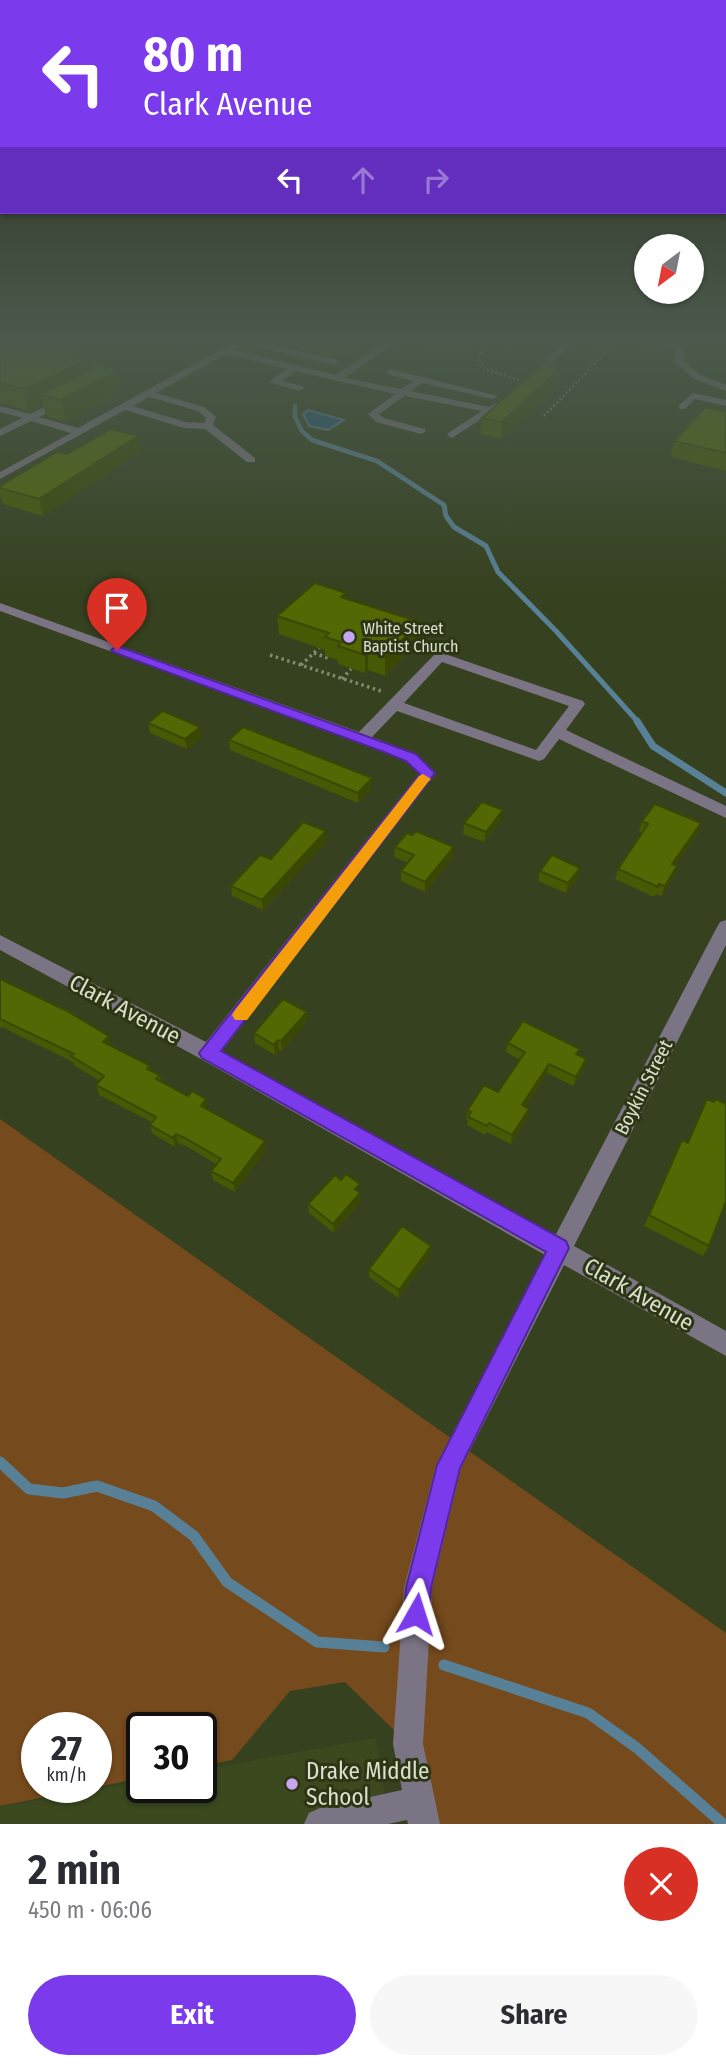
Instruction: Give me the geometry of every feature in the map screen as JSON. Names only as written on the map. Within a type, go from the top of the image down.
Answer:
[{"type":"street","points":[[53,426],[80,432]]},
{"type":"street","points":[[0,476],[91,426]]},
{"type":"street","points":[[208,426],[251,460]]},
{"type":"street","points":[[403,426],[421,431]]},
{"type":"street","points":[[453,435],[466,426]]},
{"type":"street","points":[[0,607],[411,757],[428,773],[208,1053]]},
{"type":"street","points":[[362,738],[393,699],[440,657],[578,704],[539,756],[393,699]]},
{"type":"street","points":[[557,732],[726,813]]},
{"type":"street","name":"Boykin Street","points":[[422,1813],[408,1744],[418,1588],[449,1465],[559,1248],[723,940]]},
{"type":"street","name":"Clark Avenue","points":[[0,942],[208,1053],[559,1248],[726,1345]]},
{"type":"street","points":[[320,1824],[422,1813]]},
{"type":"path","points":[[301,665],[320,648]]},
{"type":"path","points":[[314,653],[328,658]]},
{"type":"path","points":[[270,655],[342,678],[393,699]]},
{"type":"path","points":[[342,678],[351,669]]},
{"type":"shaded area","points":[[0,1119],[726,1633],[726,1824],[424,1824],[408,1744],[345,1682],[290,1691],[232,1760],[217,1763],[217,1712],[126,1712],[126,1781],[112,1784],[112,1712],[21,1712],[21,1802],[0,1806]]},
{"type":"shaded area","name":"Drake Middle School","points":[[375,1738],[390,1824],[0,1824],[0,1807],[22,1803],[112,1803],[112,1786],[126,1784],[126,1803],[217,1803],[217,1767]]},
{"type":"water","points":[[310,426],[334,426],[328,430]]},
{"type":"building","points":[[688,426],[726,426],[726,453],[674,441]]},
{"type":"building","points":[[111,429],[138,436],[39,499],[0,488],[57,452],[67,454]]},
{"type":"building","points":[[315,583],[346,593],[341,597],[420,622],[385,657],[368,651],[365,655],[338,646],[341,642],[325,637],[329,633],[277,616]]},
{"type":"building","points":[[163,711],[200,727],[185,739],[148,723]]},
{"type":"building","points":[[243,727],[372,778],[358,793],[229,740]]},
{"type":"building","points":[[482,802],[503,810],[486,832],[464,823]]},
{"type":"building","points":[[655,804],[701,823],[672,864],[677,866],[665,886],[659,884],[658,887],[618,869],[648,824],[642,821]]},
{"type":"building","points":[[303,822],[326,831],[262,900],[231,886],[260,855],[271,859]]},
{"type":"building","points":[[416,831],[454,847],[425,882],[401,871],[414,855],[395,847],[407,833],[412,835]]},
{"type":"building","points":[[552,855],[580,868],[568,883],[540,871]]},
{"type":"building","points":[[0,979],[67,1011],[109,1036],[103,1042],[149,1065],[147,1069],[160,1075],[156,1079],[188,1096],[192,1091],[206,1099],[201,1106],[265,1141],[233,1183],[211,1171],[221,1159],[185,1138],[176,1134],[173,1138],[150,1125],[156,1117],[96,1085],[104,1076],[71,1056],[74,1054],[0,1019]]},
{"type":"building","points":[[283,999],[307,1012],[281,1041],[278,1040],[274,1045],[254,1033]]},
{"type":"building","points":[[523,1021],[580,1049],[576,1054],[586,1059],[576,1077],[549,1064],[522,1105],[529,1109],[512,1135],[489,1123],[487,1126],[468,1117],[471,1112],[467,1111],[484,1085],[498,1092],[525,1052],[508,1043]]},
{"type":"building","points":[[707,1099],[714,1102],[716,1099],[726,1104],[726,1201],[709,1246],[649,1215],[682,1140],[688,1143]]},
{"type":"building","points":[[346,1174],[360,1184],[355,1189],[360,1193],[333,1224],[308,1204],[335,1175],[341,1180]]},
{"type":"building","points":[[402,1226],[431,1246],[399,1290],[369,1269]]},
{"type":"waterway","points":[[300,426],[312,440],[377,461],[445,508]]},
{"type":"waterway","points":[[444,506],[446,516],[454,527],[486,546],[498,572],[556,631],[639,723]]},
{"type":"waterway","points":[[637,721],[653,746],[726,793]]},
{"type":"waterway","points":[[0,1462],[29,1489],[63,1493],[97,1486],[154,1506],[194,1536],[227,1582],[317,1642],[384,1647]]},
{"type":"waterway","points":[[444,1665],[588,1713],[637,1748],[723,1824]]},
{"type":"slow traffic","points":[[241,1015],[423,779]]},
{"type":"place","name":"White Street Baptist Church","points":[[349,637]]},
{"type":"place","name":"Drake Middle School","points":[[292,1784]]},
{"type":"route","points":[[117,650],[411,757],[428,773],[238,1019],[208,1053],[559,1248],[449,1465],[418,1588],[416,1614]]}]
